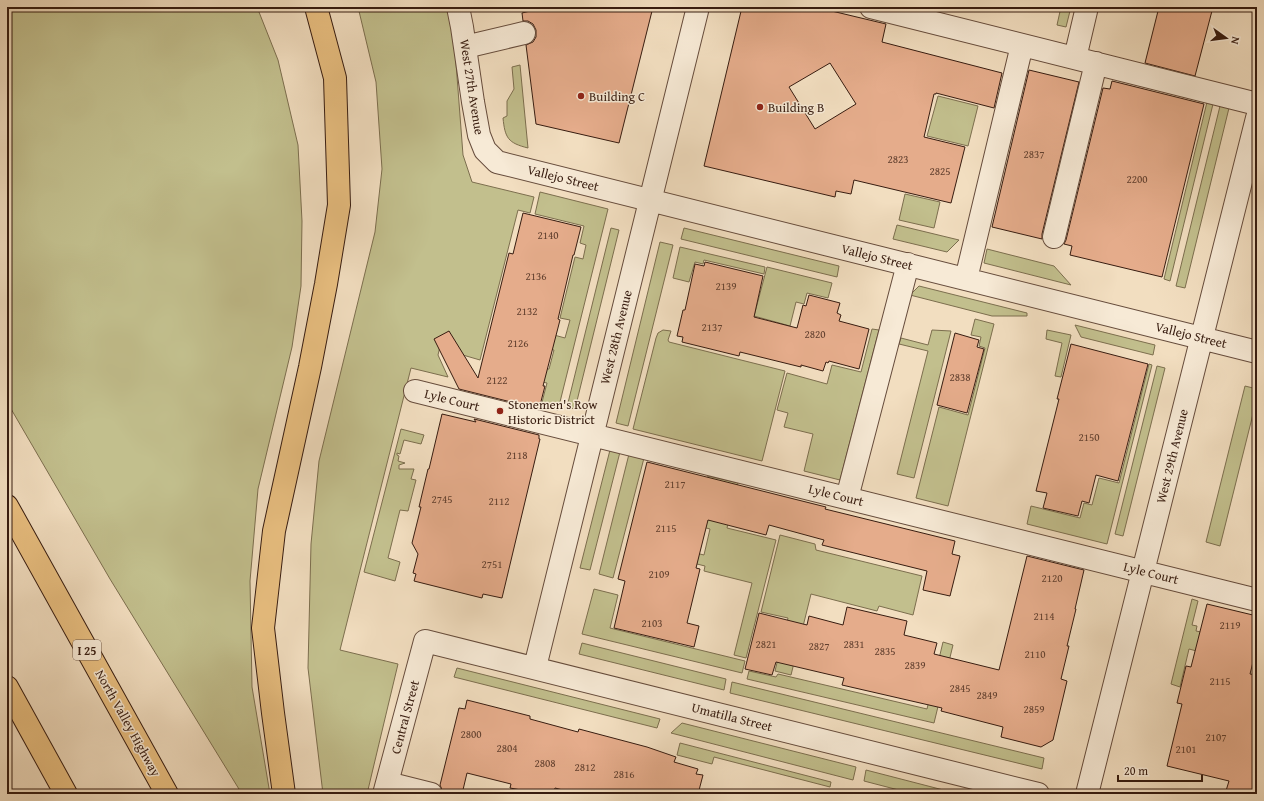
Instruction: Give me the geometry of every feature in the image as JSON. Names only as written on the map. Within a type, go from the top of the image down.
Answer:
[{"type":"highway","points":[[284,794],[263,628],[274,531],[310,367],[339,205],[335,78],[316,7]]},
{"type":"highway","name":"North Valley Highway","points":[[7,506],[167,794]]},
{"type":"highway","points":[[7,687],[66,794]]},
{"type":"street","name":"West 27th Avenue","points":[[458,7],[479,135],[485,150],[497,162]]},
{"type":"street","name":"West 28th Avenue","points":[[535,667],[698,7]]},
{"type":"street","points":[[871,7],[918,13],[1022,45],[1257,104]]},
{"type":"street","points":[[1075,58],[1087,7]]},
{"type":"street","points":[[465,46],[524,33]]},
{"type":"street","points":[[966,279],[1022,45]]},
{"type":"street","points":[[1054,236],[1096,64]]},
{"type":"street","name":"West 29th Avenue","points":[[1087,794],[1257,118]]},
{"type":"street","name":"Vallejo Street","points":[[497,162],[1257,352]]},
{"type":"street","points":[[847,498],[908,264]]},
{"type":"street","name":"Lyle Court","points":[[415,390],[1257,600]]},
{"type":"street","name":"Umatilla Street","points":[[425,641],[535,667],[1038,794]]},
{"type":"street","name":"Central Street","points":[[386,788],[425,641]]},
{"type":"street","points":[[386,788],[431,794]]},
{"type":"shaded area","points":[[7,7],[257,7],[278,60],[298,145],[302,221],[301,286],[292,347],[258,489],[250,581],[252,687],[270,794],[242,794],[110,579],[7,402]]},
{"type":"shaded area","points":[[358,7],[447,7],[454,37],[463,155],[472,182],[534,197],[530,213],[518,210],[480,360],[456,353],[441,342],[438,355],[448,377],[411,368],[340,650],[398,664],[367,794],[323,794],[308,668],[311,544],[319,461],[375,232],[382,169],[376,82]]},
{"type":"shaded area","points":[[1061,7],[1071,7],[1066,27],[1057,25]]},
{"type":"shaded area","points":[[520,65],[528,148],[516,144],[509,139],[505,130],[503,118],[507,116],[507,101],[514,89],[512,67]]},
{"type":"shaded area","points":[[938,96],[978,106],[968,146],[927,136]]},
{"type":"shaded area","points":[[1207,102],[1213,104],[1170,281],[1164,279]]},
{"type":"shaded area","points":[[1220,106],[1229,108],[1185,288],[1176,286]]},
{"type":"shaded area","points":[[540,192],[608,209],[558,410],[541,406],[547,383],[542,382],[546,369],[549,369],[554,350],[550,349],[554,335],[565,338],[570,320],[560,318],[575,257],[583,259],[586,245],[580,243],[584,226],[535,214]]},
{"type":"shaded area","points":[[905,194],[940,202],[934,228],[899,220]]},
{"type":"shaded area","points":[[897,225],[959,240],[947,252],[893,239]]},
{"type":"shaded area","points":[[611,228],[619,230],[575,409],[567,407]]},
{"type":"shaded area","points":[[684,228],[839,266],[837,277],[681,239]]},
{"type":"shaded area","points":[[660,242],[673,245],[628,426],[616,423]]},
{"type":"shaded area","points":[[680,247],[765,267],[764,274],[704,260],[703,264],[695,262],[689,282],[673,278]]},
{"type":"shaded area","points":[[987,249],[1054,266],[1071,285],[984,263]]},
{"type":"shaded area","points":[[767,267],[832,283],[828,298],[807,293],[804,304],[796,302],[790,326],[754,316]]},
{"type":"shaded area","points":[[919,286],[1027,313],[1027,316],[992,316],[910,295]]},
{"type":"shaded area","points":[[975,319],[994,324],[948,506],[916,498],[939,407],[968,415],[985,348],[979,346],[981,337],[971,335]]},
{"type":"shaded area","points":[[1075,325],[1155,345],[1153,355],[1081,337]]},
{"type":"shaded area","points":[[872,329],[879,330],[840,480],[804,471],[813,434],[784,427],[788,413],[777,410],[787,373],[827,384],[832,365],[861,372]]},
{"type":"shaded area","points":[[663,330],[671,331],[668,340],[669,342],[785,371],[762,461],[633,429],[656,338],[658,333]]},
{"type":"shaded area","points":[[932,330],[951,331],[914,478],[897,474],[928,351],[899,344],[901,338],[928,345]]},
{"type":"shaded area","points":[[1047,330],[1071,335],[1061,377],[1055,376],[1062,343],[1046,339]]},
{"type":"shaded area","points":[[1149,364],[1152,365],[1107,544],[1027,524],[1031,506],[1080,518],[1084,503],[1092,505],[1099,478],[1119,483]]},
{"type":"shaded area","points":[[1157,366],[1165,368],[1123,536],[1115,534]]},
{"type":"shaded area","points":[[1245,386],[1257,389],[1257,415],[1253,414],[1220,546],[1206,542]]},
{"type":"shaded area","points":[[401,429],[424,435],[421,444],[404,440],[400,454],[397,453],[399,456],[398,461],[405,463],[399,465],[399,469],[414,469],[411,479],[416,480],[408,511],[400,510],[388,558],[400,562],[395,581],[364,572]]},
{"type":"shaded area","points":[[610,450],[620,452],[590,570],[580,568]]},
{"type":"shaded area","points":[[629,454],[644,458],[613,578],[599,574]]},
{"type":"shaded area","points":[[708,476],[738,483],[727,528],[776,540],[746,658],[734,655],[752,583],[704,571],[705,566],[685,561],[688,551],[704,555],[710,529],[695,525]]},
{"type":"shaded area","points":[[780,535],[815,544],[816,550],[922,576],[913,615],[879,606],[877,611],[811,594],[791,675],[775,671],[788,618],[761,612]]},
{"type":"shaded area","points":[[594,589],[618,595],[610,628],[745,661],[742,673],[582,634]]},
{"type":"shaded area","points":[[1192,599],[1198,601],[1192,625],[1197,626],[1196,631],[1201,632],[1208,654],[1189,649],[1180,687],[1171,684]]},
{"type":"shaded area","points":[[943,642],[953,645],[934,723],[747,679],[749,671],[776,677],[778,674],[927,709]]},
{"type":"shaded area","points":[[582,643],[726,679],[724,690],[579,654]]},
{"type":"shaded area","points":[[457,668],[660,719],[657,728],[454,677]]},
{"type":"shaded area","points":[[732,682],[1044,758],[1042,769],[730,693]]},
{"type":"shaded area","points":[[682,723],[856,767],[853,780],[671,733]]},
{"type":"shaded area","points":[[680,743],[831,782],[830,787],[714,757],[712,764],[677,755]]},
{"type":"shaded area","points":[[866,770],[955,794],[914,794],[864,781]]},
{"type":"building","name":"Building C","points":[[529,7],[653,7],[619,143],[536,124],[526,45],[533,42],[536,37],[536,30],[533,24],[528,21],[523,21],[522,13],[530,11]]},
{"type":"building","name":"Building B","points":[[742,7],[815,7],[886,24],[882,42],[1002,73],[994,108],[936,93],[934,94],[924,137],[965,147],[951,203],[854,180],[851,194],[836,191],[835,197],[704,166]],"holes":[[[830,63],[856,104],[815,129],[789,87]]]},
{"type":"building","points":[[1159,7],[1213,7],[1195,76],[1145,63]]},
{"type":"building","points":[[1029,70],[1079,82],[1042,239],[992,227]]},
{"type":"building","points":[[1112,81],[1204,104],[1162,277],[1070,255],[1072,246],[1064,244],[1103,88],[1110,89]]},
{"type":"building","points":[[523,213],[581,227],[558,319],[560,320],[543,386],[545,386],[539,409],[459,389],[434,339],[449,331],[478,378],[509,253],[513,254]]},
{"type":"building","points":[[705,262],[763,276],[754,317],[797,328],[803,305],[806,306],[809,295],[840,303],[837,313],[841,315],[839,321],[869,329],[859,369],[829,361],[828,363],[826,362],[823,371],[740,352],[739,356],[682,342],[683,337],[677,336],[683,310],[685,310],[695,264],[704,266]]},
{"type":"building","points":[[955,333],[979,340],[977,347],[984,349],[967,413],[937,405]]},
{"type":"building","points":[[1071,344],[1148,364],[1118,481],[1096,475],[1089,503],[1082,501],[1078,516],[1043,508],[1047,493],[1036,491]]},
{"type":"building","points":[[442,414],[476,422],[474,419],[539,435],[540,439],[502,598],[483,594],[482,598],[414,581],[416,574],[413,573],[418,554],[412,543],[421,507],[419,507]]},
{"type":"building","points":[[647,462],[826,507],[825,509],[955,541],[952,554],[960,556],[950,596],[923,590],[927,571],[822,545],[824,540],[769,525],[766,535],[708,520],[696,568],[700,569],[687,623],[699,626],[694,647],[614,628],[625,581],[618,579]]},
{"type":"building","points":[[1027,556],[1084,570],[1061,679],[1067,681],[1053,740],[1041,747],[1001,737],[1003,727],[941,711],[942,708],[842,685],[844,678],[776,662],[772,675],[745,669],[759,613],[807,625],[809,616],[843,625],[847,607],[907,621],[904,635],[937,643],[934,654],[999,670]]},
{"type":"building","points":[[1207,604],[1257,616],[1257,646],[1250,674],[1257,675],[1257,794],[1225,794],[1229,781],[1167,766],[1182,704],[1177,703],[1186,666],[1191,667]]},
{"type":"building","points":[[467,700],[530,716],[530,719],[578,732],[579,729],[647,747],[676,757],[674,762],[698,769],[696,774],[703,775],[698,794],[578,794],[555,788],[553,794],[520,794],[521,790],[510,788],[511,784],[467,773],[462,794],[443,792],[440,785],[459,708],[465,709]]},
{"type":"place","name":"Building C","points":[[581,96]]},
{"type":"place","name":"Building B","points":[[760,107]]},
{"type":"place","name":"Stonemen's Row Historic District","points":[[500,411]]}]
